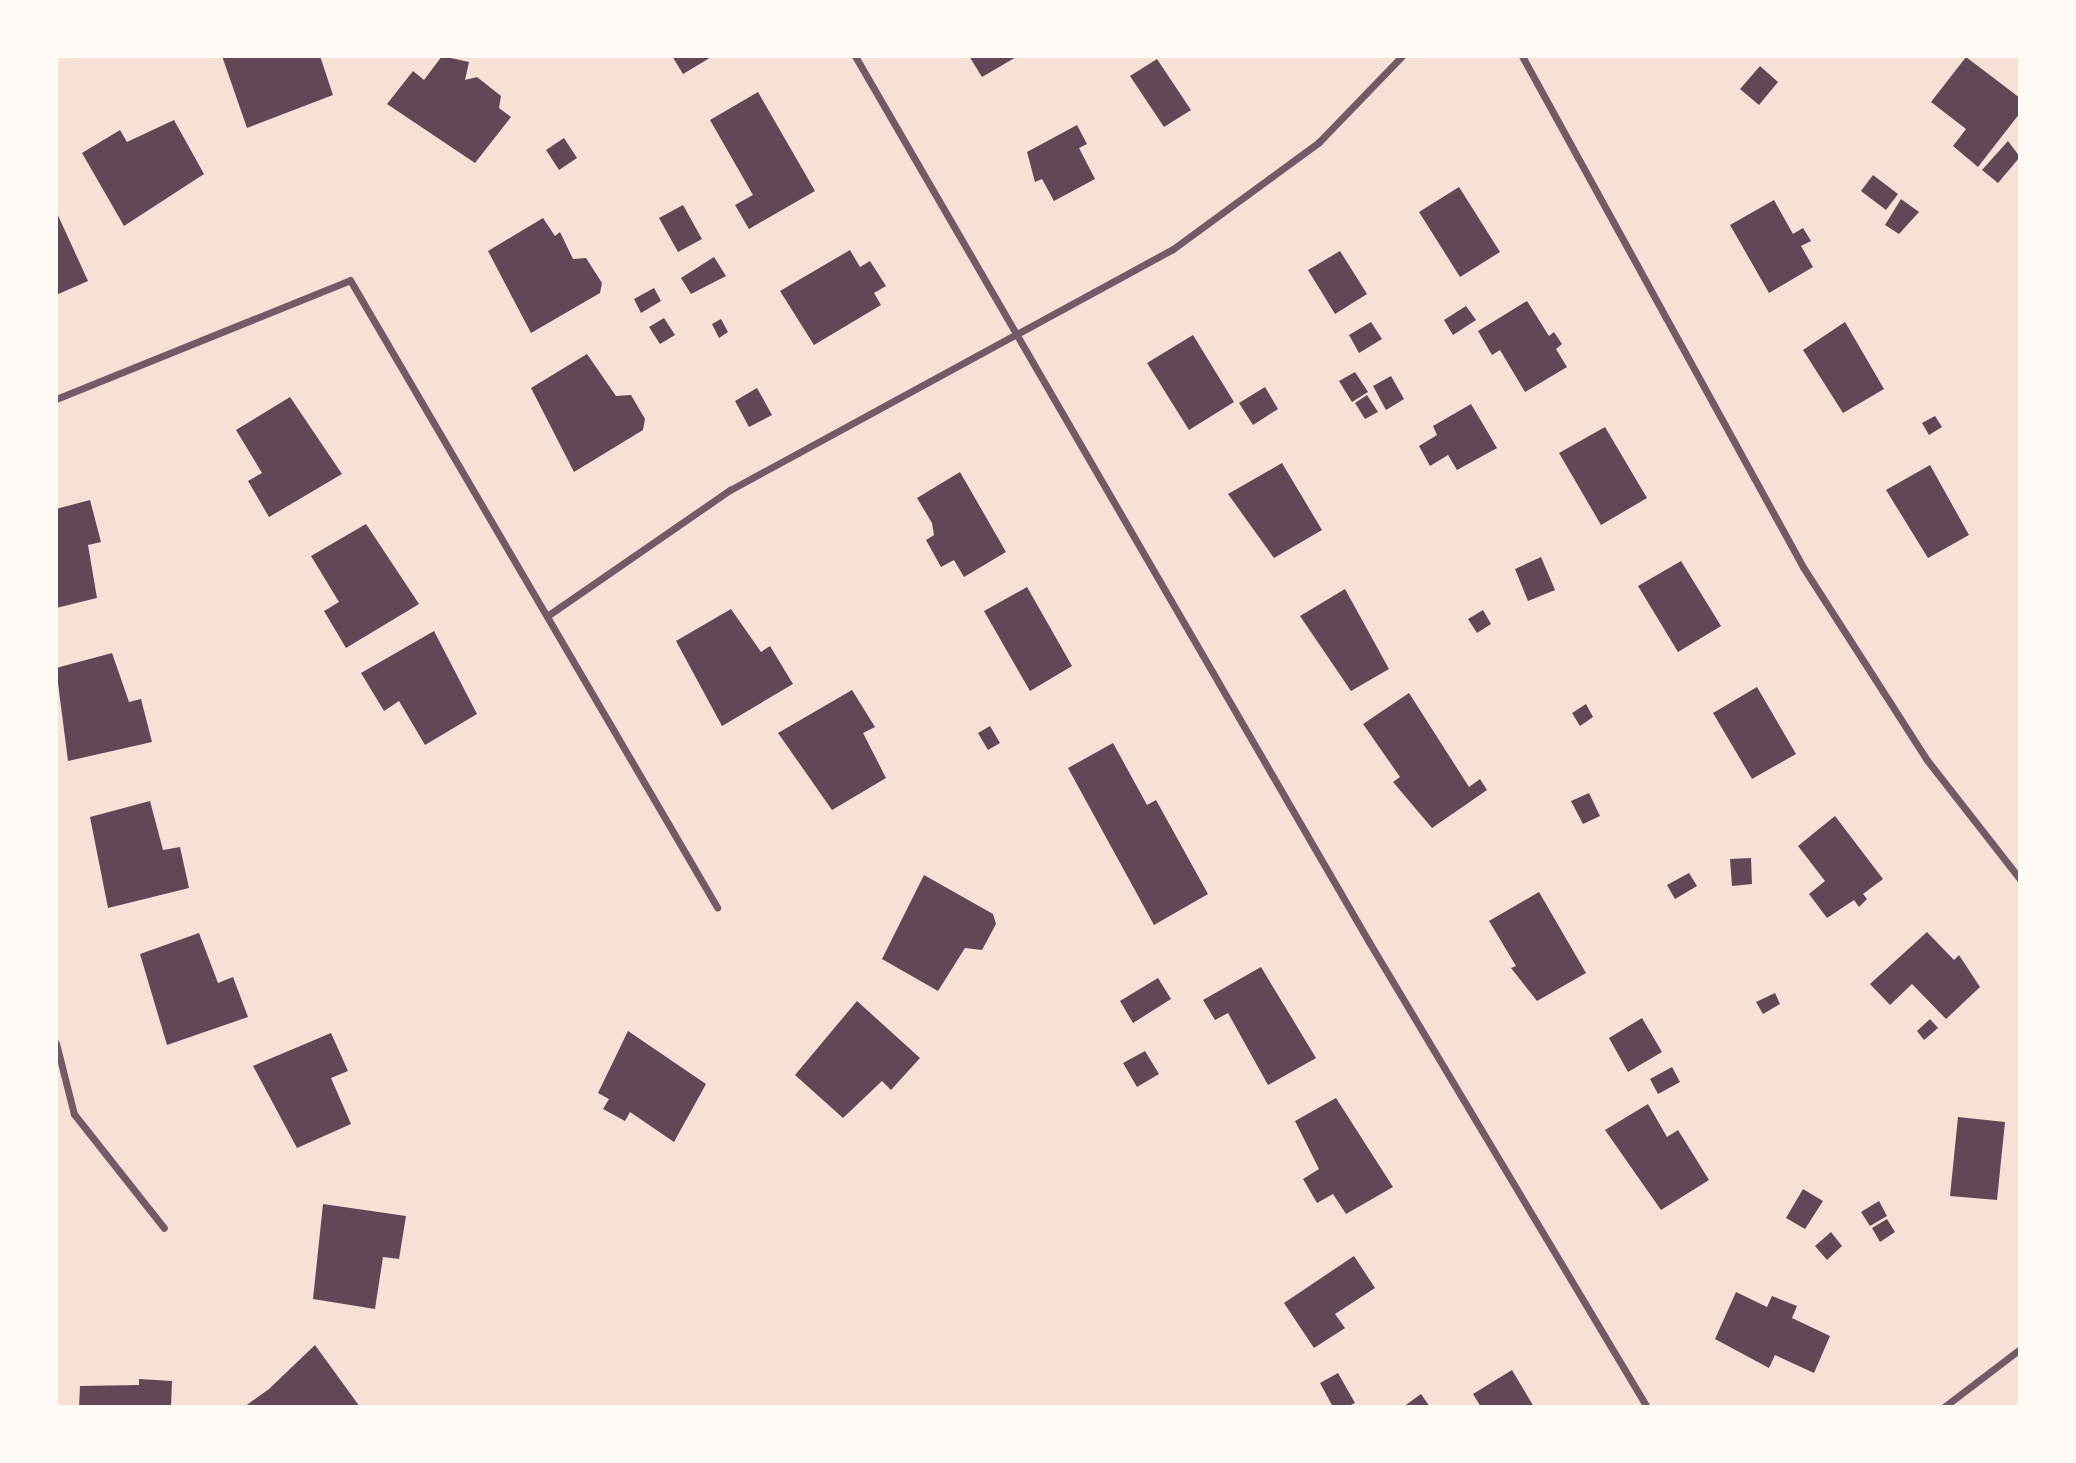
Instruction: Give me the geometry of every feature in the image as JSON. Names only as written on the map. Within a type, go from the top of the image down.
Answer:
[{"type":"street","points":[[855,56],[1647,1407]]},
{"type":"street","points":[[550,614],[730,490],[1018,338],[1173,249],[1289,166],[1402,56]]},
{"type":"street","points":[[1522,56],[1803,567],[1927,760],[2020,879]]},
{"type":"street","points":[[56,399],[350,280],[550,614],[717,907]]},
{"type":"street","points":[[56,1043],[74,1114],[164,1228]]},
{"type":"street","points":[[1944,1407],[2020,1349]]},
{"type":"building","points":[[222,56],[320,56],[333,95],[247,128]]},
{"type":"building","points":[[442,56],[469,62],[465,80],[477,77],[501,96],[499,108],[511,117],[475,163],[387,104],[413,71],[424,80]]},
{"type":"building","points":[[672,56],[713,56],[683,74]]},
{"type":"building","points":[[969,56],[1018,56],[982,77]]},
{"type":"building","points":[[1966,57],[2020,98],[2020,113],[1978,167],[1953,146],[1966,129],[1931,102]]},
{"type":"building","points":[[1157,59],[1191,110],[1164,127],[1130,76]]},
{"type":"building","points":[[1760,66],[1778,82],[1759,105],[1740,89]]},
{"type":"building","points":[[758,92],[815,191],[749,229],[735,205],[753,195],[710,120]]},
{"type":"building","points":[[174,120],[204,174],[124,226],[82,153],[120,130],[127,142]]},
{"type":"building","points":[[1077,125],[1087,144],[1079,148],[1095,179],[1054,201],[1042,179],[1035,182],[1027,152]]},
{"type":"building","points":[[564,138],[577,158],[559,170],[546,150]]},
{"type":"building","points":[[2008,141],[2020,157],[1998,183],[1982,170]]},
{"type":"building","points":[[1873,175],[1898,194],[1886,210],[1861,191]]},
{"type":"building","points":[[1459,187],[1500,252],[1460,277],[1419,212]]},
{"type":"building","points":[[1901,199],[1919,212],[1899,234],[1885,225]]},
{"type":"building","points":[[1774,200],[1793,234],[1803,228],[1811,241],[1801,246],[1813,267],[1769,293],[1730,225]]},
{"type":"building","points":[[683,205],[702,239],[678,252],[659,218]]},
{"type":"building","points":[[56,211],[88,281],[56,295]]},
{"type":"building","points":[[543,218],[555,236],[560,232],[573,259],[586,258],[602,283],[600,293],[531,333],[488,251]]},
{"type":"building","points":[[850,250],[860,267],[870,261],[886,286],[874,293],[881,305],[814,345],[780,291]]},
{"type":"building","points":[[1340,251],[1367,294],[1335,314],[1308,270]]},
{"type":"building","points":[[714,257],[726,276],[691,294],[681,278]]},
{"type":"building","points":[[654,288],[661,301],[641,313],[634,299]]},
{"type":"building","points":[[1527,301],[1549,336],[1554,332],[1562,344],[1556,349],[1567,367],[1525,392],[1500,350],[1492,355],[1478,331]]},
{"type":"building","points":[[1466,306],[1476,320],[1453,335],[1444,320]]},
{"type":"building","points":[[664,318],[675,335],[660,344],[649,327]]},
{"type":"building","points":[[721,319],[728,332],[719,338],[712,324]]},
{"type":"building","points":[[1371,322],[1382,339],[1359,353],[1349,335]]},
{"type":"building","points":[[1845,322],[1884,389],[1843,413],[1803,350]]},
{"type":"building","points":[[1193,335],[1234,402],[1189,430],[1147,363]]},
{"type":"building","points":[[587,354],[616,396],[631,395],[645,419],[643,430],[574,472],[531,388]]},
{"type":"building","points":[[1355,372],[1368,392],[1352,402],[1339,381]]},
{"type":"building","points":[[1391,376],[1404,399],[1386,410],[1373,386]]},
{"type":"building","points":[[1265,387],[1278,409],[1253,425],[1239,403]]},
{"type":"building","points":[[757,388],[772,415],[749,427],[735,401]]},
{"type":"building","points":[[1367,395],[1378,412],[1365,419],[1355,403]]},
{"type":"building","points":[[290,397],[342,474],[269,517],[248,481],[262,473],[236,430]]},
{"type":"building","points":[[1471,404],[1497,448],[1457,470],[1448,455],[1430,466],[1419,446],[1437,435],[1433,426]]},
{"type":"building","points":[[1935,416],[1942,427],[1929,435],[1922,423]]},
{"type":"building","points":[[1605,427],[1647,498],[1601,525],[1559,453]]},
{"type":"building","points":[[1282,463],[1322,530],[1274,558],[1228,494]]},
{"type":"building","points":[[1930,465],[1969,535],[1928,558],[1886,490]]},
{"type":"building","points":[[960,472],[1006,552],[964,577],[954,560],[941,567],[926,540],[934,535],[932,523],[917,498]]},
{"type":"building","points":[[90,500],[101,542],[88,545],[97,598],[56,608],[56,509]]},
{"type":"building","points":[[366,524],[419,604],[346,648],[324,611],[339,602],[311,556]]},
{"type":"building","points":[[1541,557],[1555,590],[1528,601],[1515,569]]},
{"type":"building","points":[[1681,561],[1721,626],[1678,652],[1638,586]]},
{"type":"building","points":[[1027,587],[1072,666],[1030,691],[984,611]]},
{"type":"building","points":[[1345,589],[1389,669],[1351,691],[1300,616]]},
{"type":"building","points":[[731,609],[761,652],[770,646],[793,684],[722,726],[676,641]]},
{"type":"building","points":[[1483,610],[1491,624],[1477,633],[1468,619]]},
{"type":"building","points":[[434,631],[477,714],[425,745],[399,701],[384,711],[361,673]]},
{"type":"building","points":[[112,653],[129,702],[141,699],[152,742],[68,761],[56,668]]},
{"type":"building","points":[[1757,687],[1796,754],[1752,779],[1713,713]]},
{"type":"building","points":[[852,690],[875,727],[863,733],[886,778],[832,810],[778,733]]},
{"type":"building","points":[[1409,693],[1469,787],[1480,779],[1487,790],[1432,828],[1393,782],[1400,777],[1363,724]]},
{"type":"building","points":[[1586,704],[1593,717],[1580,726],[1572,713]]},
{"type":"building","points":[[990,726],[1000,743],[988,750],[978,733]]},
{"type":"building","points":[[1113,743],[1147,805],[1156,800],[1208,894],[1154,925],[1068,768]]},
{"type":"building","points":[[1589,793],[1600,816],[1583,824],[1571,801]]},
{"type":"building","points":[[150,801],[163,850],[180,847],[189,888],[108,908],[90,817]]},
{"type":"building","points":[[1835,816],[1883,879],[1863,894],[1867,899],[1859,907],[1854,900],[1827,918],[1809,894],[1825,881],[1798,846]]},
{"type":"building","points":[[1751,858],[1752,884],[1732,886],[1730,859]]},
{"type":"building","points":[[1689,873],[1697,886],[1675,899],[1667,885]]},
{"type":"building","points":[[924,875],[993,914],[996,924],[982,950],[965,948],[938,991],[882,959]]},
{"type":"building","points":[[1539,892],[1586,973],[1537,1001],[1511,968],[1516,966],[1489,921]]},
{"type":"building","points":[[1927,932],[1954,960],[1959,955],[1980,987],[1946,1019],[1912,984],[1890,1005],[1870,984]]},
{"type":"building","points":[[199,933],[218,983],[233,977],[248,1017],[167,1045],[140,954]]},
{"type":"building","points":[[1261,967],[1316,1058],[1268,1085],[1228,1013],[1215,1020],[1203,1000]]},
{"type":"building","points":[[1158,978],[1171,999],[1133,1023],[1120,1001]]},
{"type":"building","points":[[1775,993],[1780,1004],[1763,1014],[1756,1002]]},
{"type":"building","points":[[857,1001],[920,1058],[891,1090],[882,1081],[843,1118],[795,1075]]},
{"type":"building","points":[[1642,1018],[1662,1052],[1628,1072],[1609,1038]]},
{"type":"building","points":[[1930,1019],[1938,1028],[1924,1040],[1917,1031]]},
{"type":"building","points":[[628,1031],[706,1084],[674,1142],[630,1112],[625,1121],[603,1109],[609,1099],[598,1093]]},
{"type":"building","points":[[331,1033],[348,1071],[331,1078],[351,1124],[297,1148],[253,1066]]},
{"type":"building","points":[[1145,1051],[1159,1074],[1137,1087],[1123,1063]]},
{"type":"building","points":[[1672,1067],[1680,1082],[1658,1094],[1650,1079]]},
{"type":"building","points":[[1336,1098],[1393,1187],[1346,1214],[1333,1194],[1317,1203],[1303,1179],[1319,1169],[1295,1121]]},
{"type":"building","points":[[1648,1104],[1667,1137],[1678,1130],[1709,1180],[1661,1210],[1605,1130]]},
{"type":"building","points":[[1958,1117],[2005,1122],[1997,1200],[1950,1196]]},
{"type":"building","points":[[1803,1189],[1823,1201],[1805,1229],[1786,1218]]},
{"type":"building","points":[[1879,1201],[1887,1216],[1870,1226],[1861,1212]]},
{"type":"building","points":[[323,1204],[406,1216],[399,1259],[383,1257],[375,1309],[313,1299]]},
{"type":"building","points":[[1887,1219],[1895,1232],[1880,1242],[1872,1228]]},
{"type":"building","points":[[1831,1232],[1842,1246],[1827,1260],[1815,1246]]},
{"type":"building","points":[[1354,1256],[1375,1288],[1335,1314],[1345,1328],[1314,1348],[1284,1303]]},
{"type":"building","points":[[1736,1292],[1767,1307],[1772,1296],[1797,1306],[1792,1318],[1830,1336],[1814,1373],[1775,1355],[1769,1368],[1715,1339]]},
{"type":"building","points":[[315,1345],[360,1407],[244,1407],[269,1389]]},
{"type":"building","points":[[1512,1370],[1534,1407],[1481,1407],[1473,1394]]},
{"type":"building","points":[[1338,1373],[1355,1403],[1347,1407],[1333,1407],[1320,1383]]},
{"type":"building","points":[[139,1379],[172,1381],[171,1407],[79,1407],[80,1386],[139,1385]]},
{"type":"building","points":[[1421,1394],[1430,1407],[1403,1407]]}]
